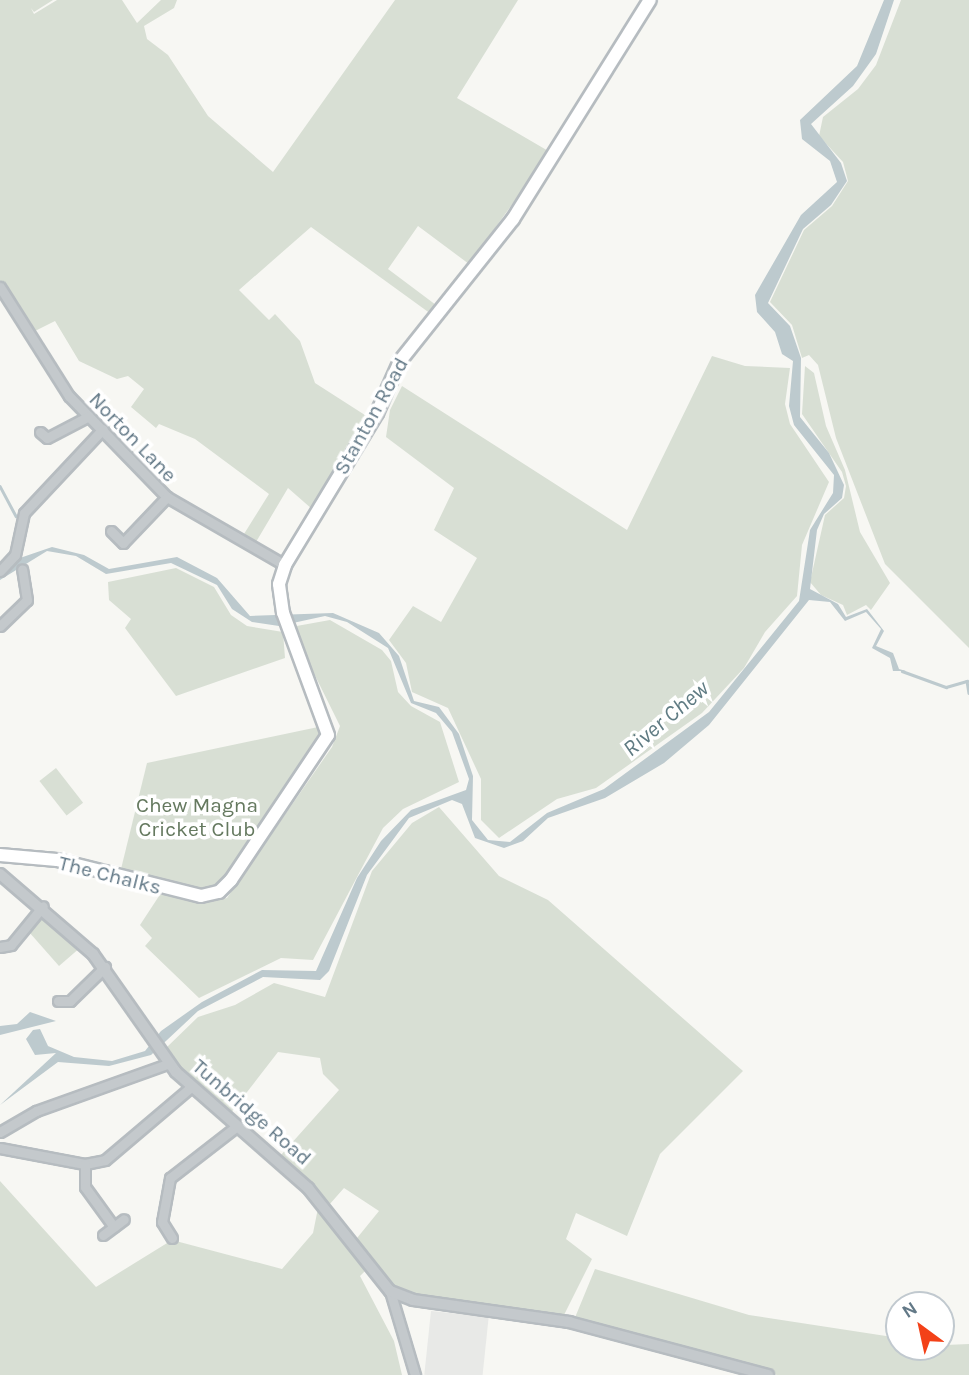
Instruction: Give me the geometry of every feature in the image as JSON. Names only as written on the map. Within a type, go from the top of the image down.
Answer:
[{"type":"main road","name":"Stanton Road","points":[[219,892],[289,800],[328,735],[283,612],[279,584],[285,565],[377,412],[400,361],[513,219],[650,0]]},
{"type":"main road","name":"The Chalks","points":[[0,855],[58,860],[179,892],[219,892]]},
{"type":"street","name":"Norton Lane","points":[[0,287],[59,383],[167,498],[285,565]]},
{"type":"street","points":[[40,432],[47,438],[89,416]]},
{"type":"street","points":[[0,571],[15,555],[24,513],[103,429]]},
{"type":"street","points":[[111,531],[123,543],[167,498]]},
{"type":"street","points":[[0,626],[27,600],[22,569]]},
{"type":"street","name":"Tunbridge Road","points":[[0,874],[43,906],[105,967],[170,1063],[191,1087],[308,1188],[390,1292]]},
{"type":"street","points":[[0,947],[11,945],[43,906]]},
{"type":"street","points":[[58,1001],[70,1001],[105,967]]},
{"type":"street","points":[[0,1132],[36,1111],[170,1063]]},
{"type":"street","points":[[0,1148],[85,1164],[119,1153],[191,1087]]},
{"type":"street","points":[[172,1238],[162,1222],[170,1178],[237,1126]]},
{"type":"street","points":[[85,1164],[85,1187],[114,1227]]},
{"type":"street","points":[[103,1234],[124,1219]]},
{"type":"street","points":[[390,1292],[415,1375]]},
{"type":"street","points":[[390,1292],[413,1300],[569,1322],[768,1375]]},
{"type":"shaded area","points":[[884,0],[894,0],[876,54],[853,86],[811,124],[841,163],[847,181],[831,205],[803,229],[768,303],[790,326],[801,358],[800,417],[829,453],[844,485],[842,498],[824,514],[817,530],[810,589],[838,604],[846,617],[867,609],[884,631],[876,646],[893,653],[899,669],[906,671],[893,671],[890,658],[872,648],[881,629],[866,612],[845,621],[830,602],[809,600],[709,725],[664,763],[605,798],[548,818],[523,841],[504,848],[475,838],[462,804],[452,800],[409,818],[367,875],[329,971],[320,980],[263,977],[198,1011],[151,1055],[109,1066],[58,1062],[0,1105],[56,1053],[35,1055],[26,1039],[33,1030],[40,1029],[48,1046],[74,1057],[112,1061],[145,1051],[161,1031],[202,1002],[262,970],[316,971],[357,878],[381,841],[411,810],[466,790],[469,779],[452,732],[436,713],[411,703],[388,648],[347,622],[325,616],[279,626],[252,622],[232,609],[217,585],[171,563],[106,574],[76,556],[47,551],[0,580],[0,575],[17,559],[52,547],[84,555],[109,569],[177,557],[217,578],[250,616],[333,613],[379,633],[399,656],[414,701],[439,707],[459,734],[473,776],[472,820],[488,840],[510,842],[547,813],[604,789],[709,712],[799,601],[810,530],[833,493],[834,475],[794,425],[789,406],[793,361],[782,354],[775,332],[757,312],[755,295],[801,215],[837,182],[830,161],[802,139],[800,120],[857,66]]},
{"type":"shaded area","points":[[30,1012],[56,1021],[0,1035],[0,1026],[17,1024]]},
{"type":"shaded area","points":[[431,1311],[489,1317],[483,1375],[424,1375]]},
{"type":"green space","points":[[0,0],[53,0],[34,12],[31,8],[34,14],[57,0],[122,0],[137,23],[161,0],[177,0],[174,8],[144,26],[147,39],[168,55],[208,116],[273,172],[395,0],[518,0],[457,98],[550,152],[469,264],[418,226],[388,269],[436,305],[431,314],[311,227],[239,290],[269,320],[275,314],[300,341],[315,383],[368,417],[312,509],[288,488],[256,542],[244,534],[269,494],[195,439],[159,424],[156,428],[131,407],[144,389],[128,376],[117,379],[79,361],[55,321],[35,331],[0,281]]},
{"type":"green space","points":[[901,0],[969,0],[969,648],[885,564],[836,438],[818,365],[809,355],[802,358],[792,325],[770,302],[804,230],[832,206],[848,181],[843,162],[819,136],[823,117],[858,89],[876,65]]},
{"type":"green space","points":[[712,356],[745,366],[790,368],[785,404],[790,424],[829,482],[802,545],[797,596],[765,632],[744,668],[702,713],[596,788],[557,799],[499,838],[481,820],[481,779],[448,708],[412,692],[406,663],[389,640],[413,606],[441,622],[477,558],[434,530],[454,488],[386,437],[390,410],[402,386],[627,530]]},
{"type":"green space","points":[[805,366],[814,373],[826,426],[845,470],[860,532],[890,583],[871,610],[866,605],[847,615],[843,605],[821,595],[810,582],[825,515],[844,498],[846,486],[842,472],[802,414]]},
{"type":"green space","points":[[176,568],[214,587],[231,615],[247,626],[283,632],[285,658],[176,696],[125,628],[131,619],[109,600],[108,582]]},
{"type":"green space","points":[[330,620],[382,650],[391,661],[398,692],[411,706],[440,722],[459,782],[403,809],[383,828],[313,960],[281,958],[199,998],[145,946],[152,938],[140,925],[161,893],[201,903],[227,898],[332,747],[340,726],[291,627]]},
{"type":"green space","name":"Chew Magna Cricket Club","points":[[323,726],[324,737],[220,888],[185,889],[121,869],[147,763]]},
{"type":"green space","points":[[56,768],[83,803],[67,816],[39,781]]},
{"type":"green space","points":[[439,807],[499,876],[548,900],[743,1071],[660,1154],[627,1236],[576,1213],[566,1239],[592,1259],[563,1317],[404,1294],[389,1284],[353,1243],[379,1211],[344,1188],[329,1205],[281,1155],[339,1090],[323,1074],[320,1058],[278,1052],[230,1114],[181,1070],[166,1048],[198,1017],[235,1005],[274,983],[325,997],[372,871],[412,823]]},
{"type":"green space","points":[[43,914],[81,947],[59,966],[29,932]]},
{"type":"green space","points":[[0,1181],[96,1287],[172,1240],[282,1269],[313,1233],[318,1208],[366,1270],[360,1276],[394,1341],[402,1375],[0,1375]]},
{"type":"green space","points":[[595,1269],[749,1315],[885,1336],[885,1361],[955,1361],[955,1345],[969,1344],[969,1375],[777,1375],[574,1320]]},
{"type":"waterway","points":[[0,486],[16,516]]},
{"type":"waterway","points":[[902,671],[946,687],[967,681],[969,693]]},
{"type":"water label","name":"River Chew","points":[[666,719]]}]
